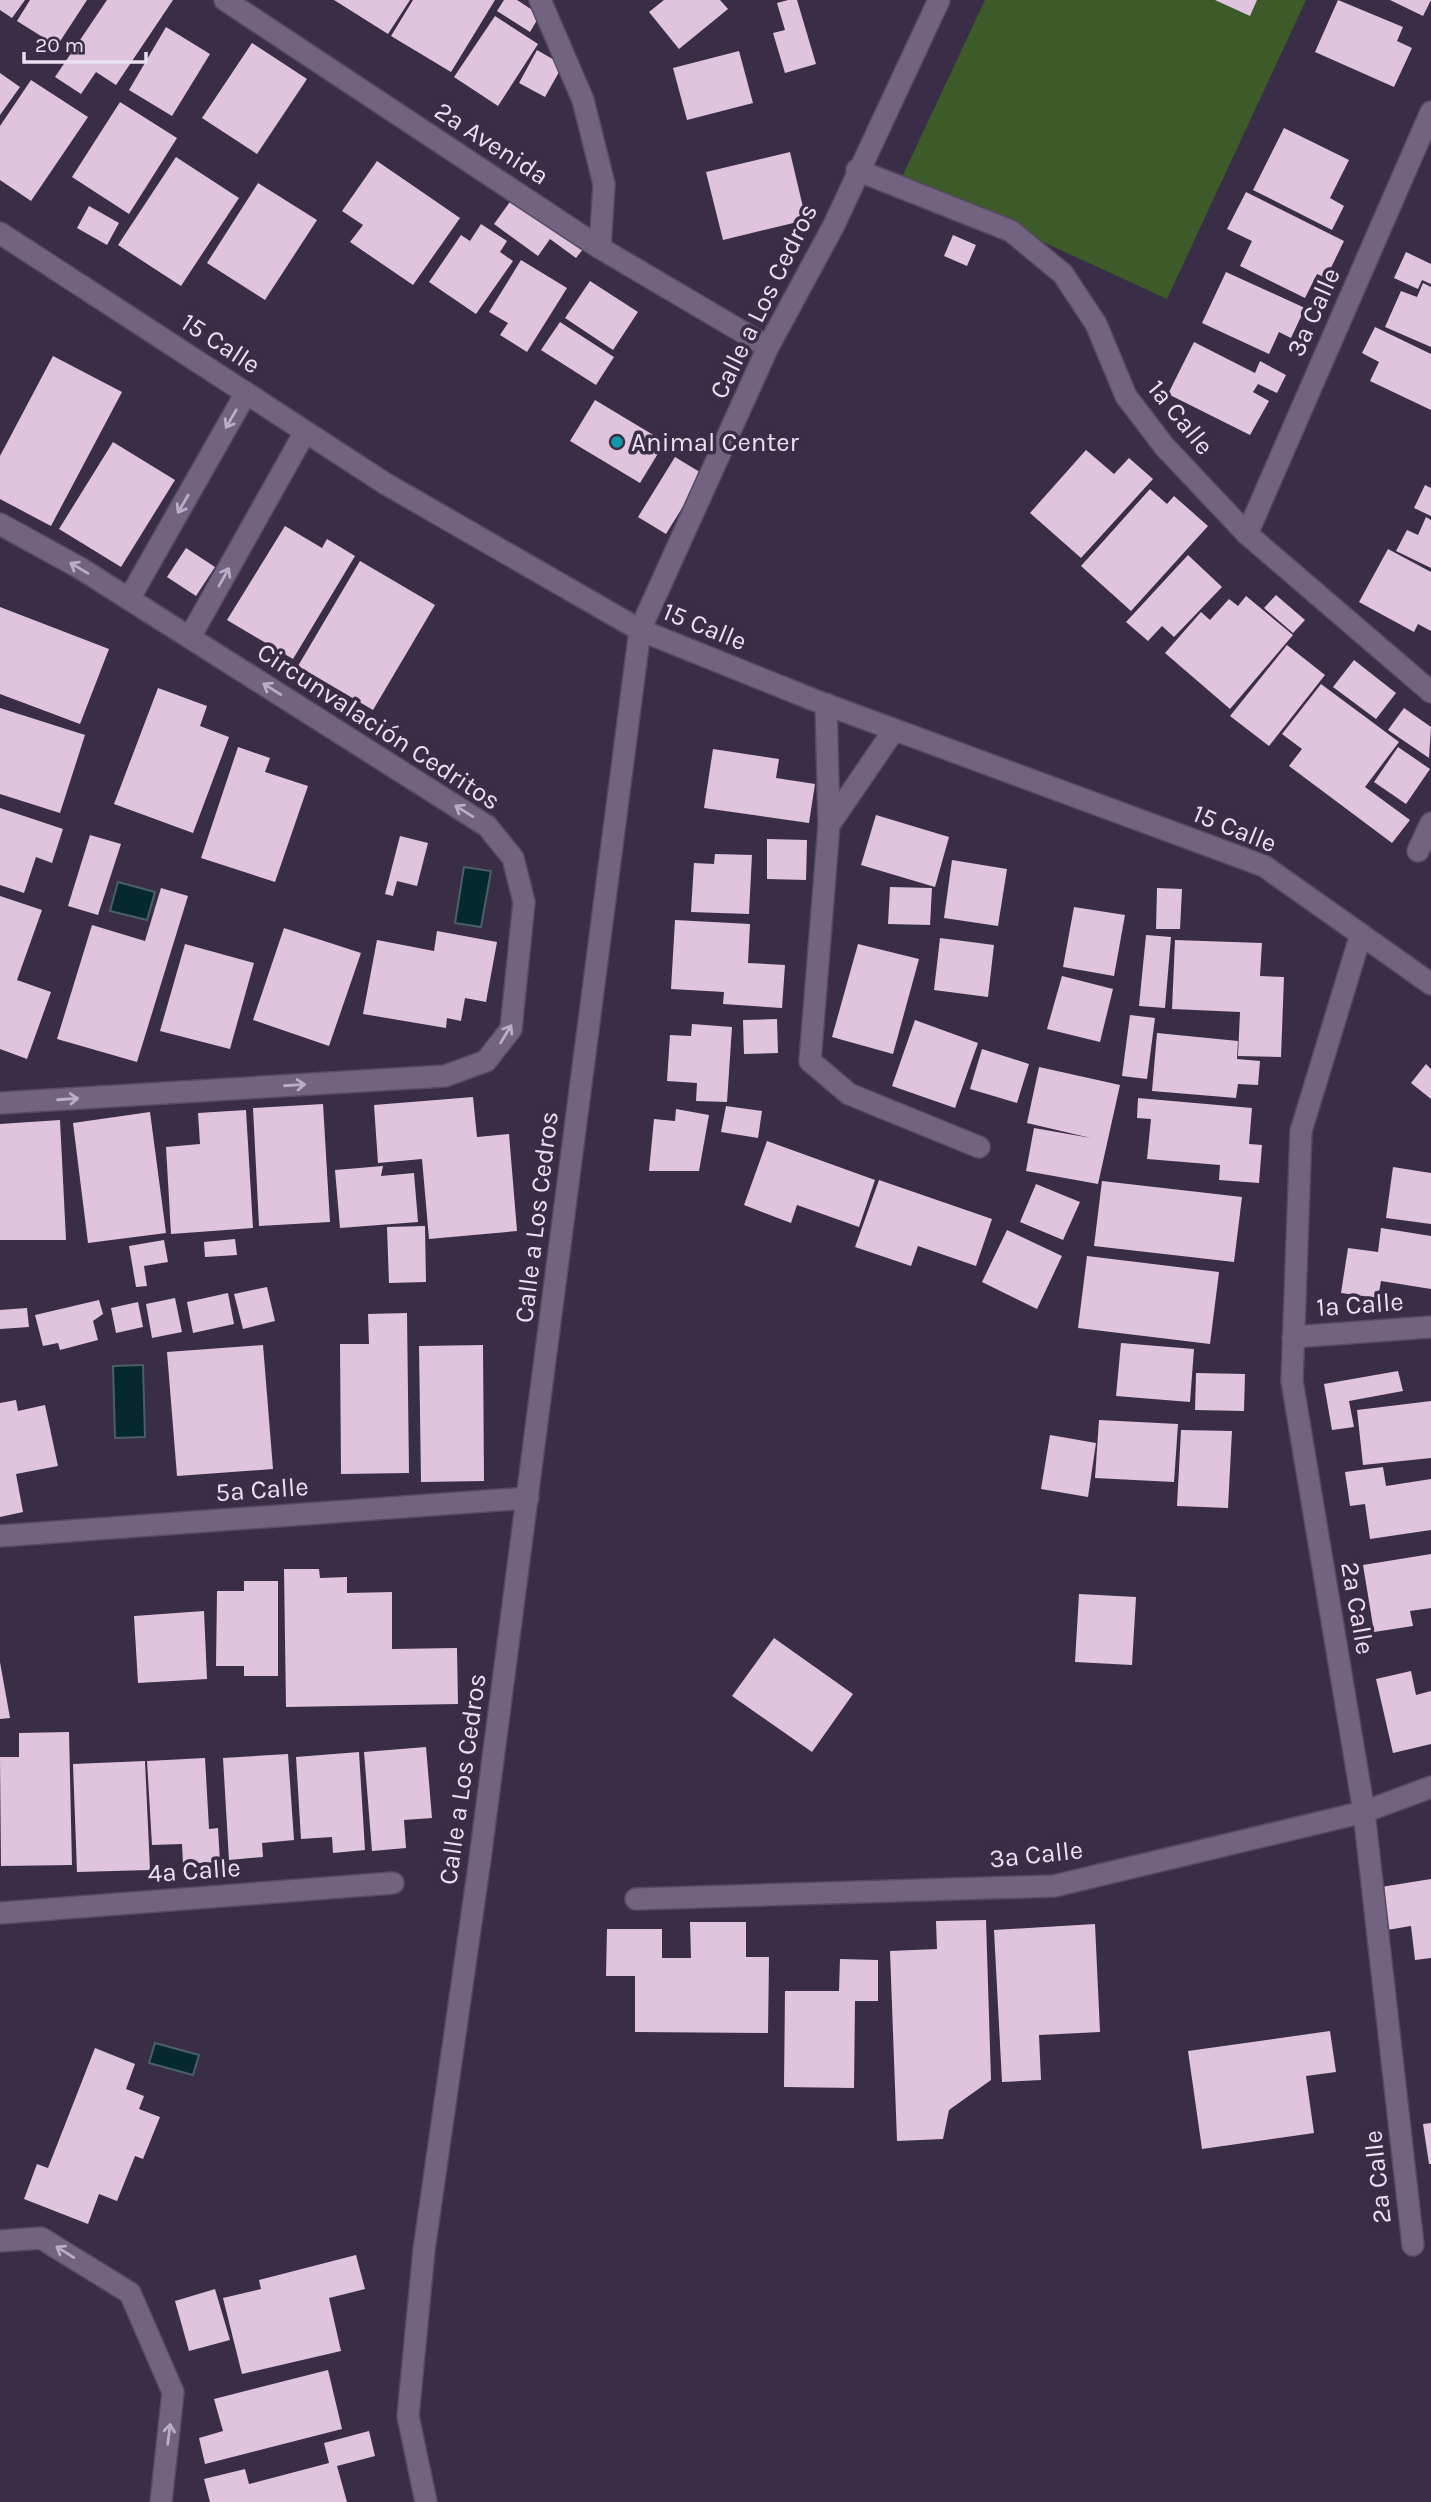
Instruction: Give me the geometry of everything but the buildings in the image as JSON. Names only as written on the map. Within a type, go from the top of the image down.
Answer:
[{"type":"street","name":"2a Avenida","points":[[225,0],[600,247],[731,328],[768,347]]},
{"type":"street","points":[[540,0],[583,100],[604,184],[600,247]]},
{"type":"street","name":"Calle a Los Cedros","points":[[426,2502],[408,2416],[424,2250],[528,1498],[640,630],[768,347],[834,225],[857,170],[939,0]]},
{"type":"street","name":"3a Calle","points":[[1247,534],[1431,112]]},
{"type":"street","name":"1a Calle","points":[[857,170],[1011,231],[1063,274],[1096,324],[1126,396],[1164,446],[1247,534],[1431,692]]},
{"type":"street","name":"15 Calle","points":[[0,233],[386,484],[640,630],[894,730],[1264,866],[1431,984]]},
{"type":"street","points":[[129,599],[246,393]]},
{"type":"street","points":[[190,637],[305,432]]},
{"type":"street","name":"Circunvalación Cedritos","points":[[0,524],[129,599],[487,825],[513,858],[524,902],[511,1030],[486,1061],[445,1076],[0,1103]]},
{"type":"street","points":[[826,704],[829,825],[810,1061],[849,1094],[979,1147]]},
{"type":"street","points":[[829,825],[894,730]]},
{"type":"street","points":[[1418,851],[1431,822]]},
{"type":"street","name":"2a Calle","points":[[1361,934],[1301,1131],[1292,1381],[1364,1812],[1413,2245]]},
{"type":"street","name":"1a Calle","points":[[1293,1337],[1431,1327]]},
{"type":"street","name":"5a Calle","points":[[0,1536],[528,1498]]},
{"type":"street","name":"3a Calle","points":[[636,1899],[1054,1886],[1364,1812],[1431,1787]]},
{"type":"street","name":"4a Calle","points":[[0,1913],[393,1883]]},
{"type":"street","points":[[0,2241],[41,2238],[130,2293],[173,2392],[161,2502]]},
{"type":"green space","points":[[985,0],[1306,0],[1167,299],[902,177]]},
{"type":"shaded area","points":[[464,867],[491,871],[481,927],[455,923]]},
{"type":"shaded area","points":[[118,882],[155,892],[147,920],[110,911]]},
{"type":"shaded area","points":[[143,1365],[145,1437],[115,1438],[113,1366]]},
{"type":"shaded area","points":[[155,2043],[199,2055],[193,2075],[149,2063]]},
{"type":"place","name":"Animal Center","points":[[617,442]]}]
